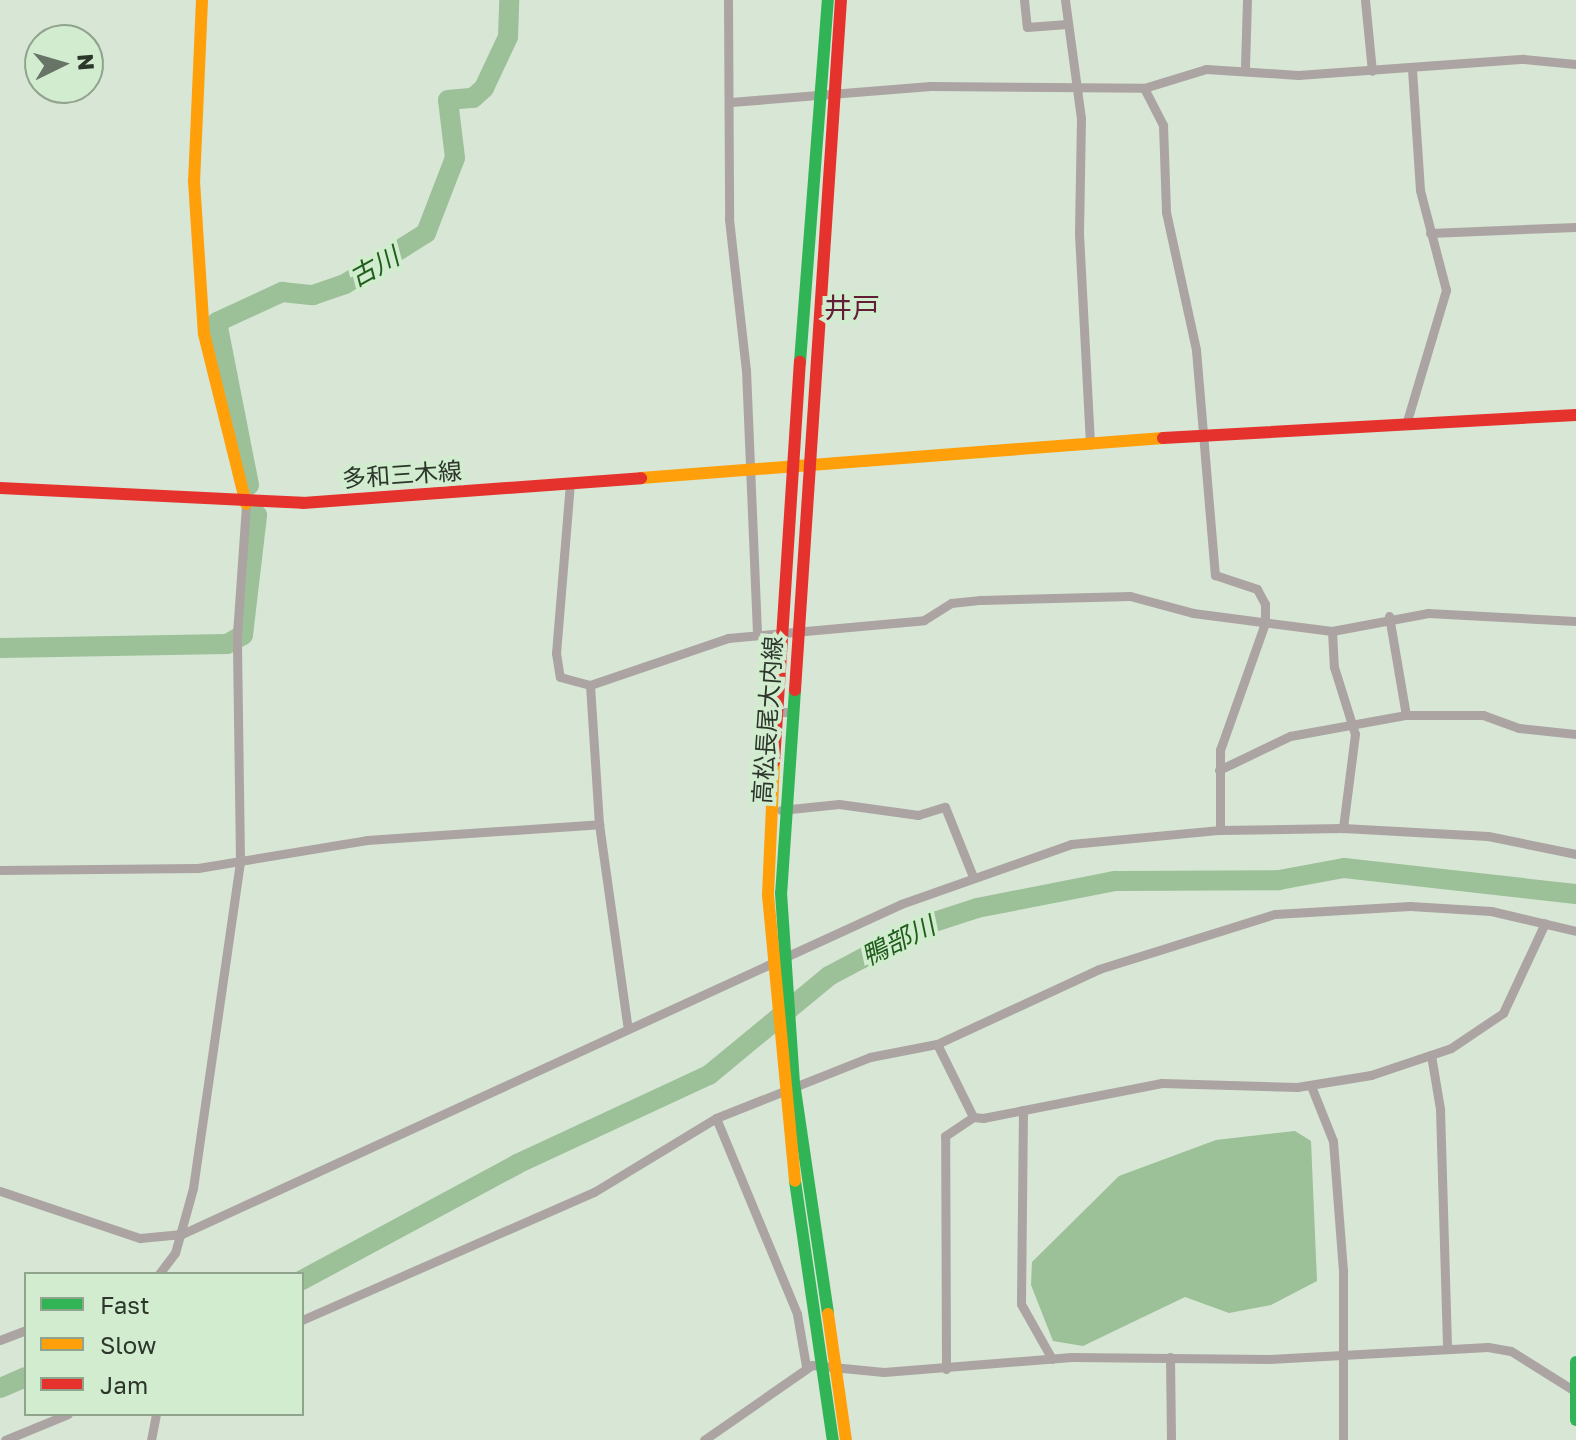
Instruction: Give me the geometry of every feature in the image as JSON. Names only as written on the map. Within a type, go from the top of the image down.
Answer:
[{"type":"main road","points":[[202,0],[194,181],[204,334],[246,504]]},
{"type":"main road","name":"高松長尾大内線","points":[[828,0],[827,97],[811,404],[788,712],[776,810],[770,965],[782,1090],[833,1440]]},
{"type":"main road","name":"高松長尾大内線","points":[[841,0],[791,403],[790,469],[779,633],[770,711],[784,973],[795,1085],[846,1440]]},
{"type":"main road","name":"多和三木線","points":[[0,488],[246,504],[807,468],[1407,421],[1576,415]]},
{"type":"main road","points":[[1576,1362],[1576,1420]]},
{"type":"street","points":[[728,0],[731,102],[729,219],[751,472],[757,635]]},
{"type":"street","points":[[1024,0],[1027,27],[1067,24]]},
{"type":"street","points":[[1065,0],[1074,87],[1090,445]]},
{"type":"street","points":[[1245,67],[1247,0]]},
{"type":"street","points":[[1365,0],[1372,71]]},
{"type":"street","points":[[731,102],[827,97],[930,86],[1144,88],[1174,75],[1245,67],[1272,75],[1412,71],[1523,59],[1576,64]]},
{"type":"street","points":[[1407,421],[1446,290],[1430,233],[1412,71]]},
{"type":"street","points":[[1144,88],[1163,125],[1166,212],[1206,435],[1215,575],[1263,594],[1265,623],[1219,770],[1220,830]]},
{"type":"street","points":[[1430,233],[1576,227]]},
{"type":"street","points":[[791,403],[811,404]]},
{"type":"street","points":[[570,483],[556,653],[560,677],[590,685],[757,635],[924,620],[951,603],[1130,596],[1265,623],[1332,631],[1389,616],[1576,621]]},
{"type":"street","points":[[160,1272],[182,1234],[240,860],[237,634],[246,504]]},
{"type":"street","points":[[1389,616],[1406,715]]},
{"type":"street","points":[[1332,631],[1334,667],[1353,724],[1343,828]]},
{"type":"street","points":[[590,685],[599,824],[627,1024]]},
{"type":"street","points":[[770,711],[788,712]]},
{"type":"street","points":[[1219,770],[1290,736],[1406,715],[1483,715],[1519,728],[1576,734]]},
{"type":"street","points":[[776,810],[839,804],[918,815],[945,807],[972,874]]},
{"type":"street","points":[[0,870],[198,868],[367,840],[599,824]]},
{"type":"street","points":[[0,1191],[140,1238],[182,1234],[627,1024],[721,992],[784,958],[972,874],[1071,844],[1220,830],[1343,828],[1488,836],[1576,854]]},
{"type":"street","points":[[304,1319],[594,1192],[716,1118],[782,1090],[870,1057],[937,1044],[1099,969],[1275,914],[1410,906],[1545,923],[1576,931]]},
{"type":"street","points":[[946,1369],[945,1136],[973,1117],[1162,1083],[1311,1086],[1431,1055],[1463,1042],[1510,1005],[1545,923]]},
{"type":"street","points":[[937,1044],[973,1117]]},
{"type":"street","points":[[1431,1055],[1440,1109],[1447,1348]]},
{"type":"street","points":[[1311,1086],[1333,1141],[1345,1356],[1343,1440]]},
{"type":"street","points":[[1023,1110],[1021,1304],[1052,1359]]},
{"type":"street","points":[[716,1118],[797,1314],[806,1366]]},
{"type":"street","points":[[0,1340],[24,1331]]},
{"type":"street","points":[[704,1440],[806,1366],[822,1364],[946,1369],[1052,1359],[1345,1356],[1447,1348],[1511,1351],[1575,1392]]},
{"type":"street","points":[[1170,1357],[1171,1440]]},
{"type":"street","points":[[5,1440],[63,1416]]},
{"type":"street","points":[[151,1440],[156,1416]]},
{"type":"shaded area","points":[[1295,1131],[1311,1141],[1317,1281],[1271,1305],[1229,1313],[1185,1297],[1083,1346],[1053,1341],[1031,1285],[1032,1262],[1119,1176],[1216,1140]]},
{"type":"waterway","name":"古川","points":[[249,485],[217,322],[282,292],[313,295],[345,284],[426,233],[455,158],[448,100],[473,98],[484,88],[508,37],[509,0]]},
{"type":"waterway","name":"古川","points":[[0,648],[227,644],[243,635],[257,515]]},
{"type":"waterway","name":"鴨部川","points":[[304,1279],[517,1164],[709,1075],[829,976],[925,925],[977,908],[1115,881],[1279,880],[1344,868],[1576,894]]},
{"type":"waterway","name":"鴨部川","points":[[0,1388],[24,1378]]},
{"type":"traffic: fast","points":[[800,362],[828,0]]},
{"type":"traffic: fast","points":[[795,690],[781,893],[794,1083],[828,1314]]},
{"type":"traffic: fast","points":[[795,1181],[833,1440]]},
{"type":"traffic: fast","points":[[1576,1362],[1576,1420]]},
{"type":"traffic: slow","points":[[202,0],[194,181],[204,334],[246,504]]},
{"type":"traffic: slow","points":[[641,478],[1163,438]]},
{"type":"traffic: slow","points":[[774,762],[768,895],[795,1181]]},
{"type":"traffic: slow","points":[[828,1314],[846,1440]]},
{"type":"traffic: jam","points":[[795,690],[841,0]]},
{"type":"traffic: jam","points":[[774,762],[800,362]]},
{"type":"traffic: jam","points":[[1163,438],[1576,415]]},
{"type":"traffic: jam","points":[[0,488],[303,503],[641,478]]},
{"type":"district","name":"井戸","points":[[852,308]]}]
